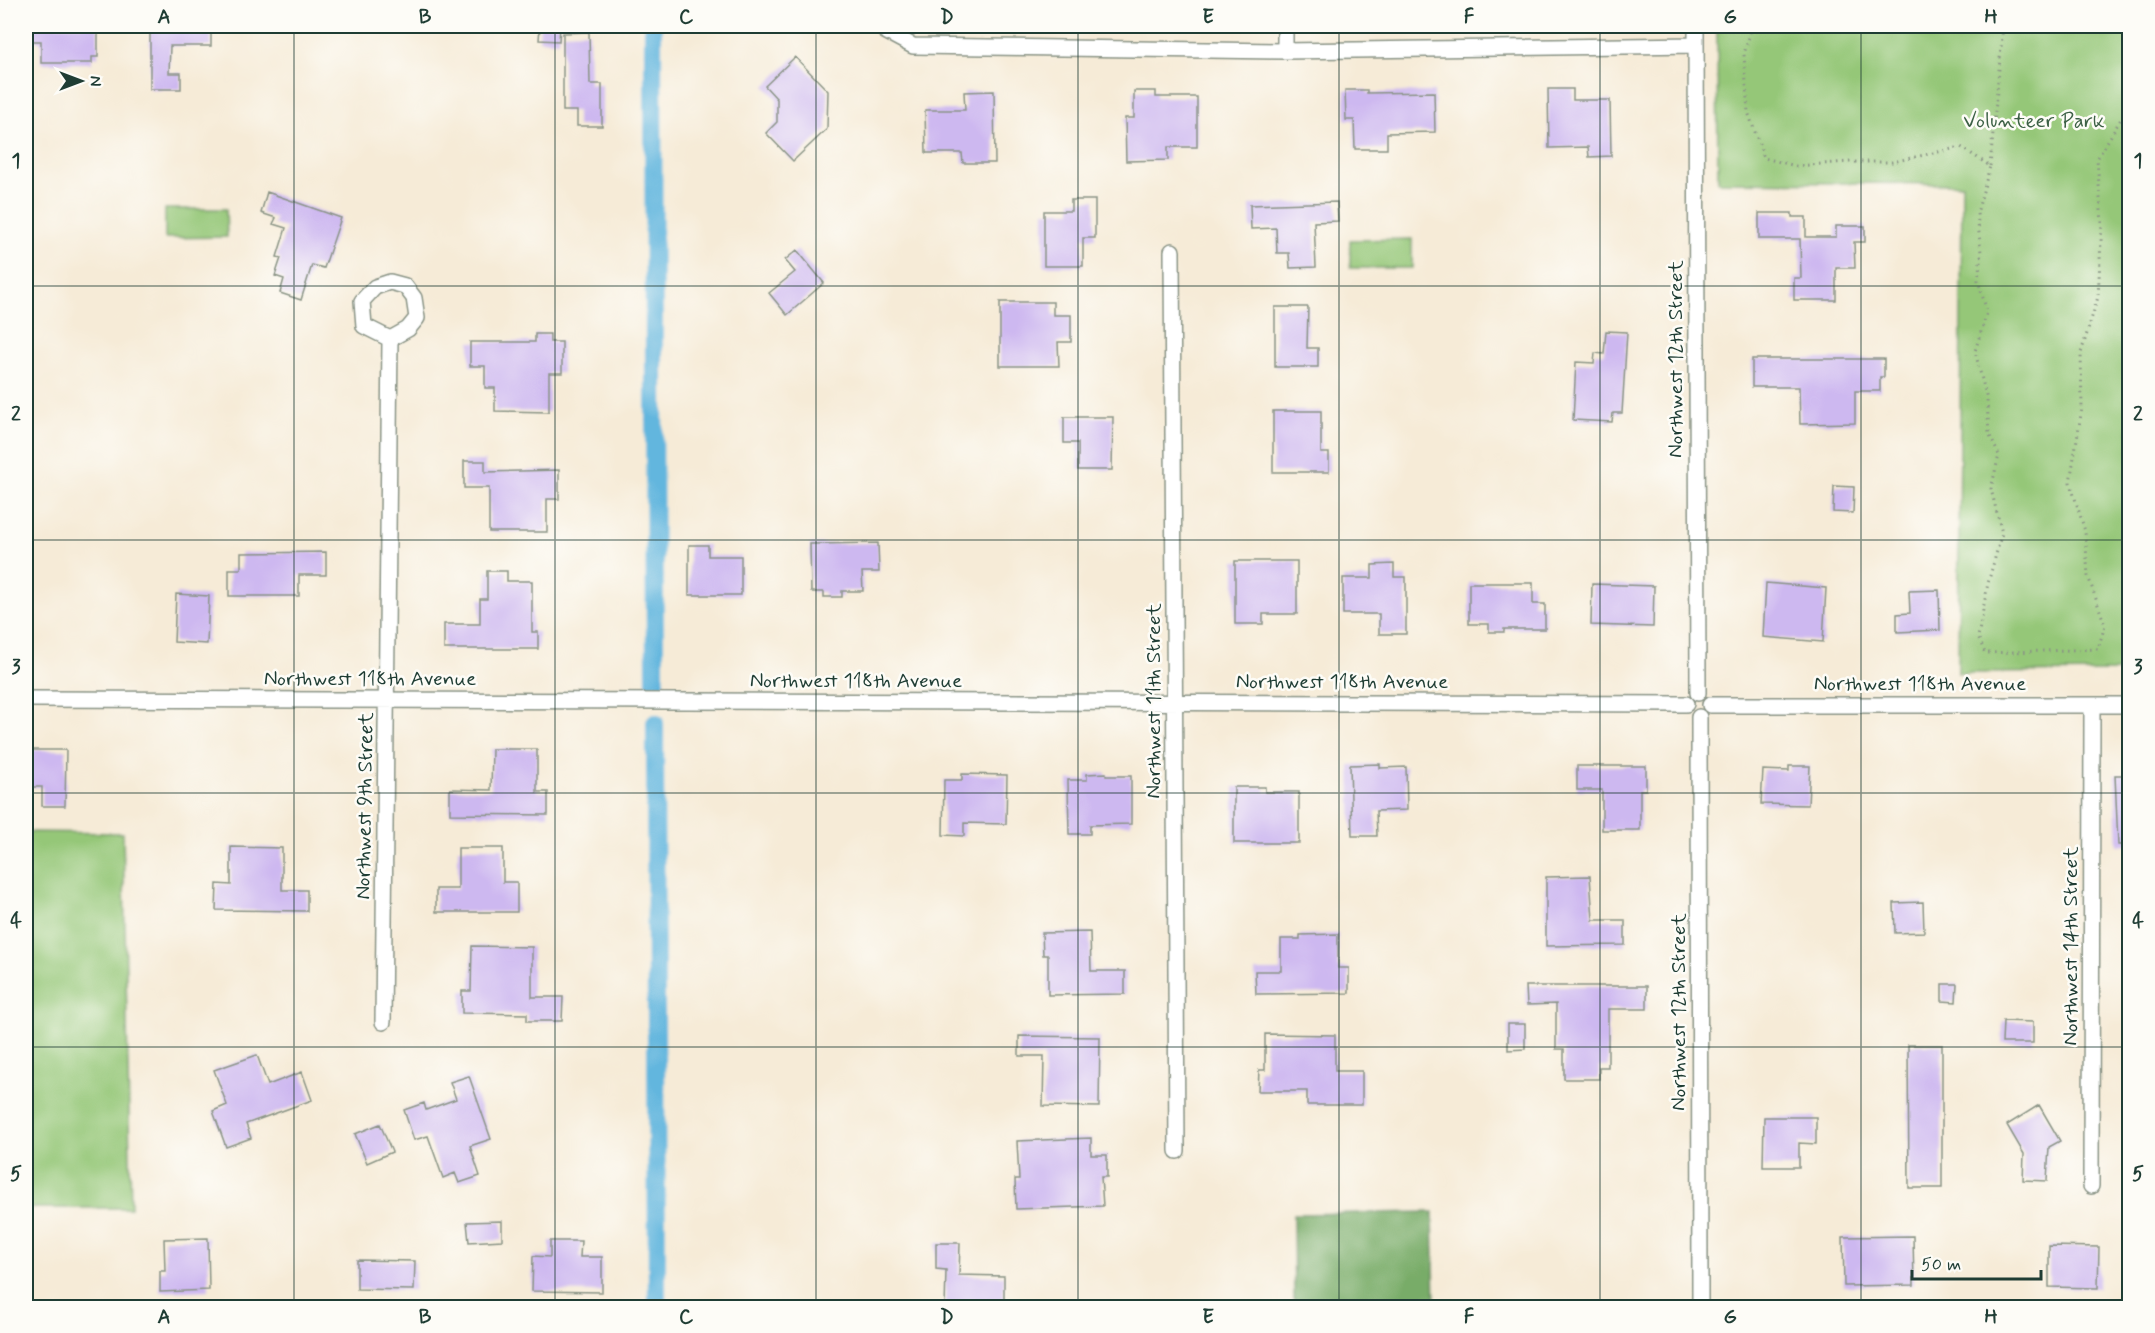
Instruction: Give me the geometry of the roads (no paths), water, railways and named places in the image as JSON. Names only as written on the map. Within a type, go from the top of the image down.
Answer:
[{"type":"street","points":[[1285,26],[1285,51]]},
{"type":"street","name":"Northwest 12th Street","points":[[1696,26],[1698,693]]},
{"type":"street","points":[[885,28],[913,46],[1285,51],[1696,45]]},
{"type":"street","name":"Northwest 11th Street","points":[[1172,251],[1177,1151]]},
{"type":"street","name":"Northwest 9th Street","points":[[383,1023],[390,339]]},
{"type":"street","points":[[1698,693],[1706,696],[1710,705],[1706,714],[1699,717],[1689,713],[1686,704],[1691,696],[1698,693]]},
{"type":"street","name":"Northwest 118th Avenue","points":[[26,699],[1686,704]]},
{"type":"street","name":"Northwest 118th Avenue","points":[[1710,705],[2130,705]]},
{"type":"street","name":"Northwest 14th Street","points":[[2091,1186],[2092,705]]},
{"type":"street","name":"Northwest 12th Street","points":[[1699,717],[1700,1308]]},
{"type":"waterway","points":[[653,26],[655,685]]},
{"type":"waterway","points":[[655,723],[657,1308]]},
{"type":"park label","name":"Volunteer Park","points":[[2034,121]]}]
